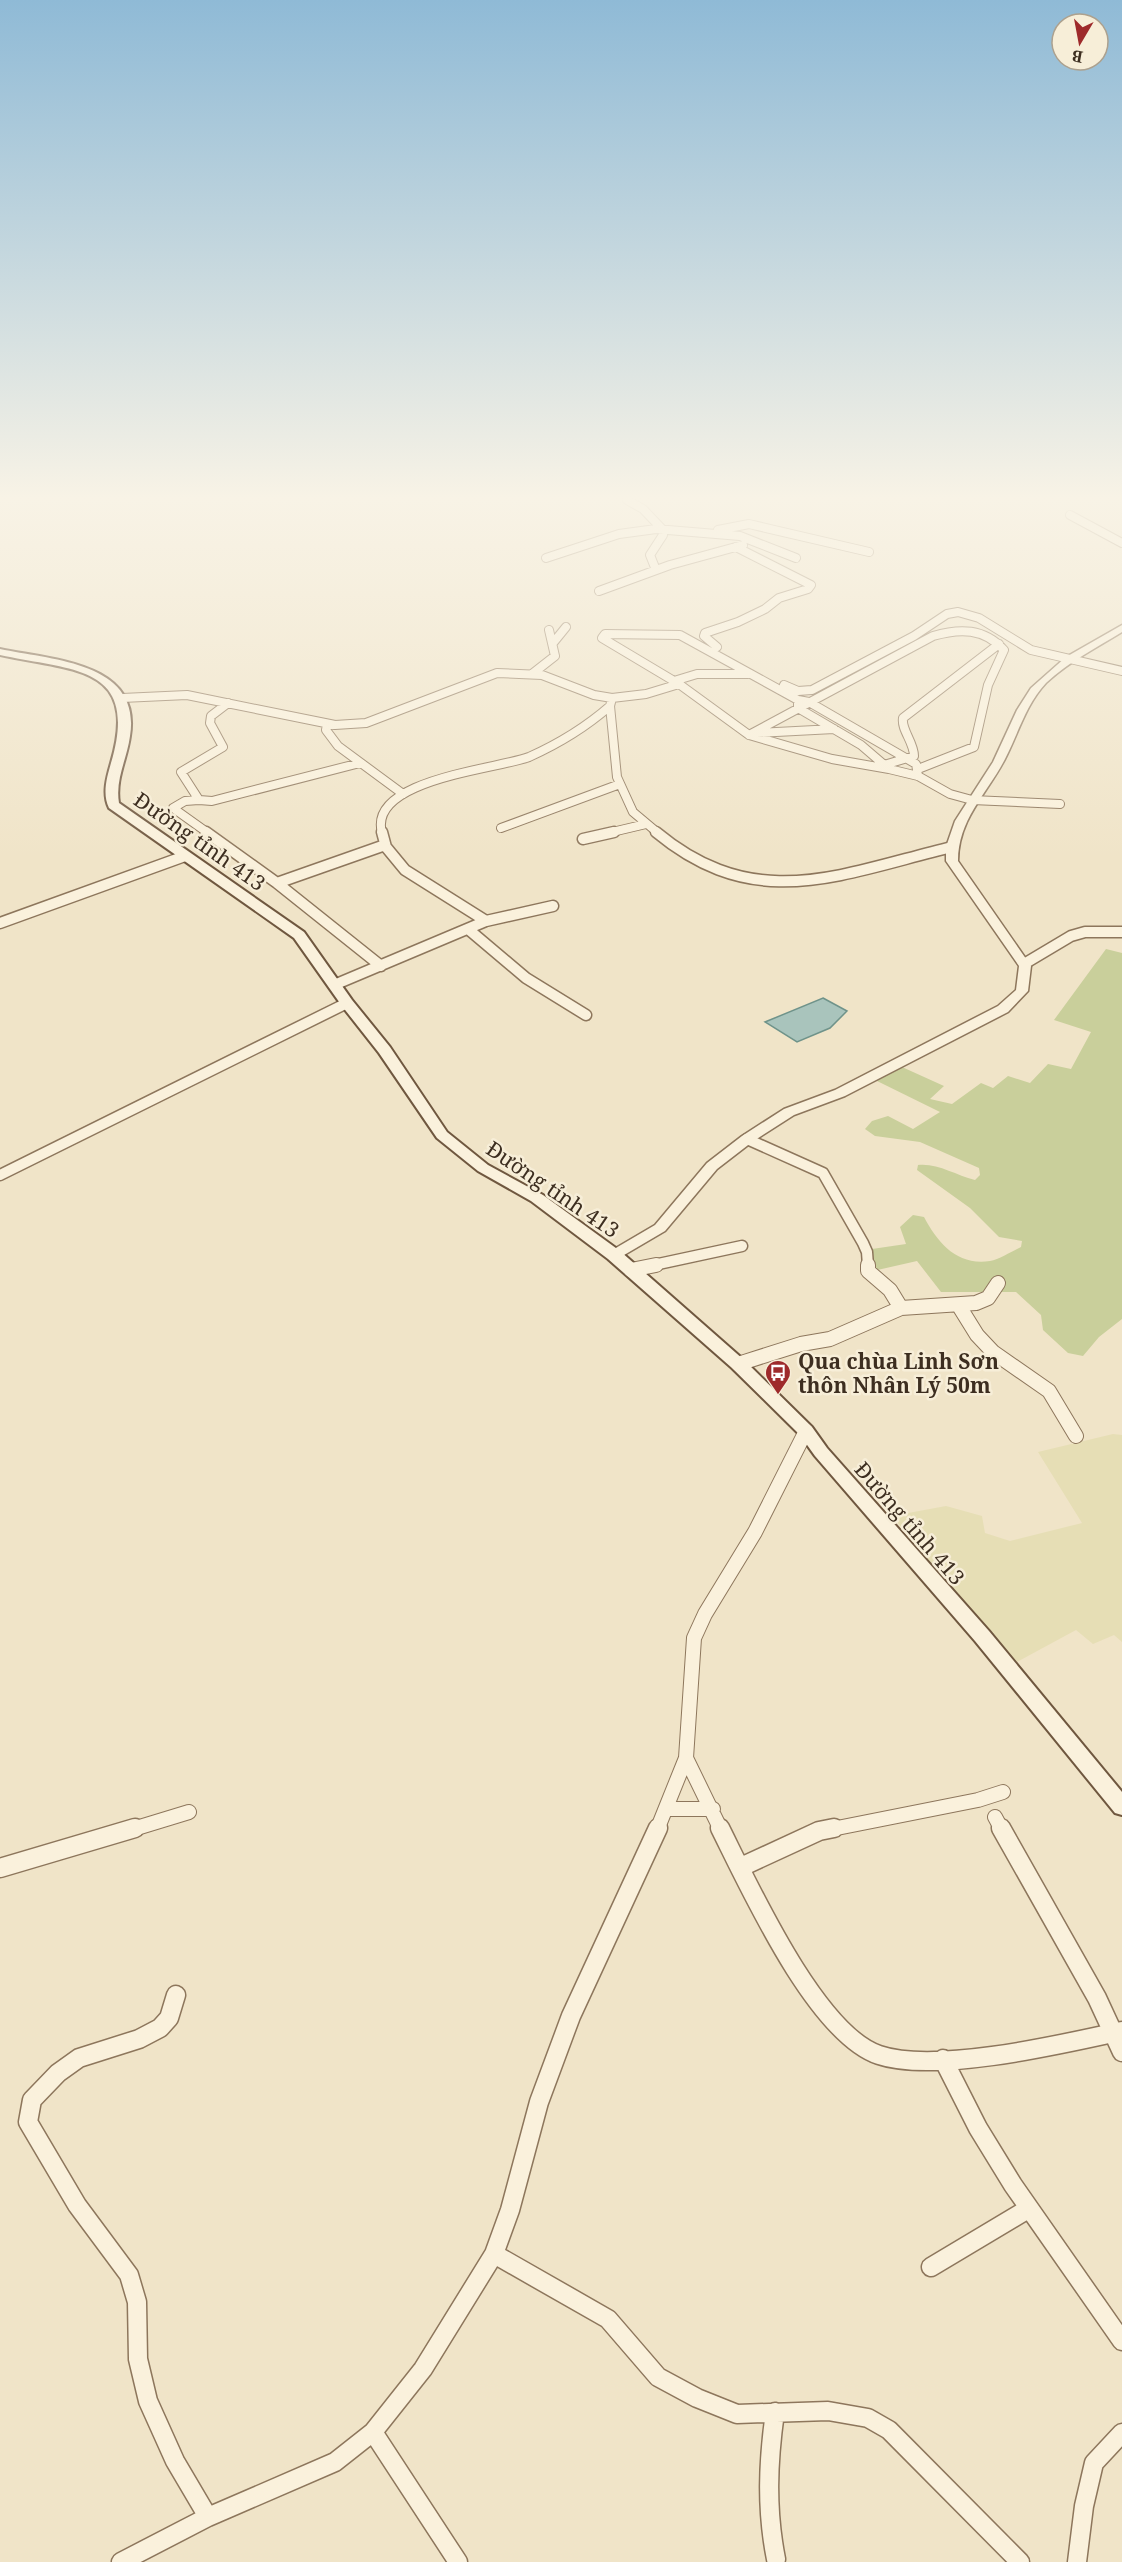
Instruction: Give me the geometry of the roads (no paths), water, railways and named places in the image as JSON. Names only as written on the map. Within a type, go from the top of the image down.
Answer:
[{"type":"main road","points":[[0,652],[99,677],[111,684],[122,698]]},
{"type":"main road","name":"Đường tỉnh 413","points":[[122,698],[126,732],[111,788],[113,805],[299,935],[347,1003],[385,1050],[441,1135],[483,1168],[537,1198],[614,1255],[738,1364],[806,1431],[821,1452],[982,1636],[1122,1807]]},
{"type":"street","points":[[742,620],[705,633],[704,636],[726,653],[798,691],[812,690],[941,620]]},
{"type":"street","points":[[981,620],[1031,650],[1074,658],[1122,671]]},
{"type":"street","points":[[553,643],[566,627]]},
{"type":"street","points":[[614,1255],[660,1228],[712,1166],[747,1139],[789,1112],[840,1093],[1003,1010],[1022,991],[1024,964],[952,861],[952,847],[972,800],[997,764],[1032,692],[1044,679],[1122,628]]},
{"type":"street","points":[[532,674],[552,661],[555,656],[553,643],[547,632],[549,630]]},
{"type":"street","points":[[752,734],[798,704],[809,702],[945,632],[975,631],[994,638],[1004,651],[987,688],[974,747],[918,772],[832,759],[752,734],[677,683],[605,642],[602,638],[613,634],[680,635],[752,675],[798,704],[861,745],[887,767]]},
{"type":"street","points":[[887,767],[909,759],[915,752],[902,723],[903,718],[999,644]]},
{"type":"street","points":[[122,698],[187,696],[327,724],[366,723],[497,672],[532,674],[611,702],[646,694],[697,674],[752,675]]},
{"type":"street","points":[[611,702],[620,784],[633,812],[688,857],[704,865],[748,879],[771,883],[818,879],[952,847]]},
{"type":"street","points":[[486,921],[406,871],[385,845],[380,834],[382,816],[391,803],[403,794],[442,778],[528,757],[598,717],[611,702]]},
{"type":"street","points":[[809,702],[909,759],[918,772],[950,794],[972,800],[1060,804]]},
{"type":"street","points":[[199,800],[181,772],[222,747],[210,723],[211,716],[228,703]]},
{"type":"street","points":[[327,724],[326,730],[338,746],[403,794]]},
{"type":"street","points":[[752,734],[834,729]]},
{"type":"street","points":[[360,763],[212,801],[185,801],[173,808],[277,884],[381,966]]},
{"type":"street","points":[[501,828],[620,784]]},
{"type":"street","points":[[583,839],[646,824]]},
{"type":"street","points":[[277,884],[385,845]]},
{"type":"street","points":[[0,923],[185,856]]},
{"type":"street","points":[[334,984],[486,921],[553,906]]},
{"type":"street","points":[[468,929],[526,978],[586,1015]]},
{"type":"street","points":[[1024,964],[1071,936],[1085,932],[1122,932]]},
{"type":"street","points":[[0,1175],[347,1003]]},
{"type":"street","points":[[747,1139],[823,1173],[863,1243],[867,1252],[868,1271],[890,1290],[901,1308]]},
{"type":"street","points":[[631,1270],[742,1246]]},
{"type":"street","points":[[738,1364],[801,1344],[830,1339],[901,1308],[959,1306],[988,1298],[998,1282]]},
{"type":"street","points":[[959,1306],[977,1335],[993,1352],[1049,1391],[1076,1436]]},
{"type":"street","points":[[121,2562],[208,2517],[334,2462],[374,2432],[423,2369],[494,2254],[510,2210],[539,2102],[571,2016],[667,1809],[686,1758],[694,1638],[705,1614],[755,1532],[806,1431]]},
{"type":"street","points":[[686,1758],[796,1971],[838,2026],[853,2041],[876,2055],[943,2059],[992,2054],[1117,2032]]},
{"type":"street","points":[[741,1867],[819,1831],[978,1800],[1003,1792]]},
{"type":"street","points":[[667,1809],[713,1809]]},
{"type":"street","points":[[0,1868],[189,1812]]},
{"type":"street","points":[[995,1817],[1032,1887],[1117,2032],[1122,2052]]},
{"type":"street","points":[[176,1995],[167,2022],[136,2040],[79,2058],[62,2068],[36,2092],[29,2104],[27,2114],[28,2122],[56,2173],[132,2281],[139,2305],[138,2358],[154,2416],[184,2476],[208,2517]]},
{"type":"street","points":[[943,2059],[978,2128],[1028,2209],[1122,2341]]},
{"type":"street","points":[[931,2267],[1028,2209]]},
{"type":"street","points":[[494,2254],[616,2326],[658,2377],[737,2414],[752,2416],[775,2412],[828,2412],[868,2418],[889,2430],[910,2455],[1020,2562]]},
{"type":"street","points":[[775,2412],[766,2478],[766,2504],[776,2559]]},
{"type":"street","points":[[374,2432],[458,2562]]},
{"type":"street","points":[[1077,2562],[1084,2506],[1094,2463],[1122,2433]]},
{"type":"water","points":[[823,998],[847,1011],[830,1028],[797,1042],[765,1022]]},
{"type":"place","name":"Qua chùa Linh Sơn thôn Nhân Lý 50m","points":[[778,1396]]}]
